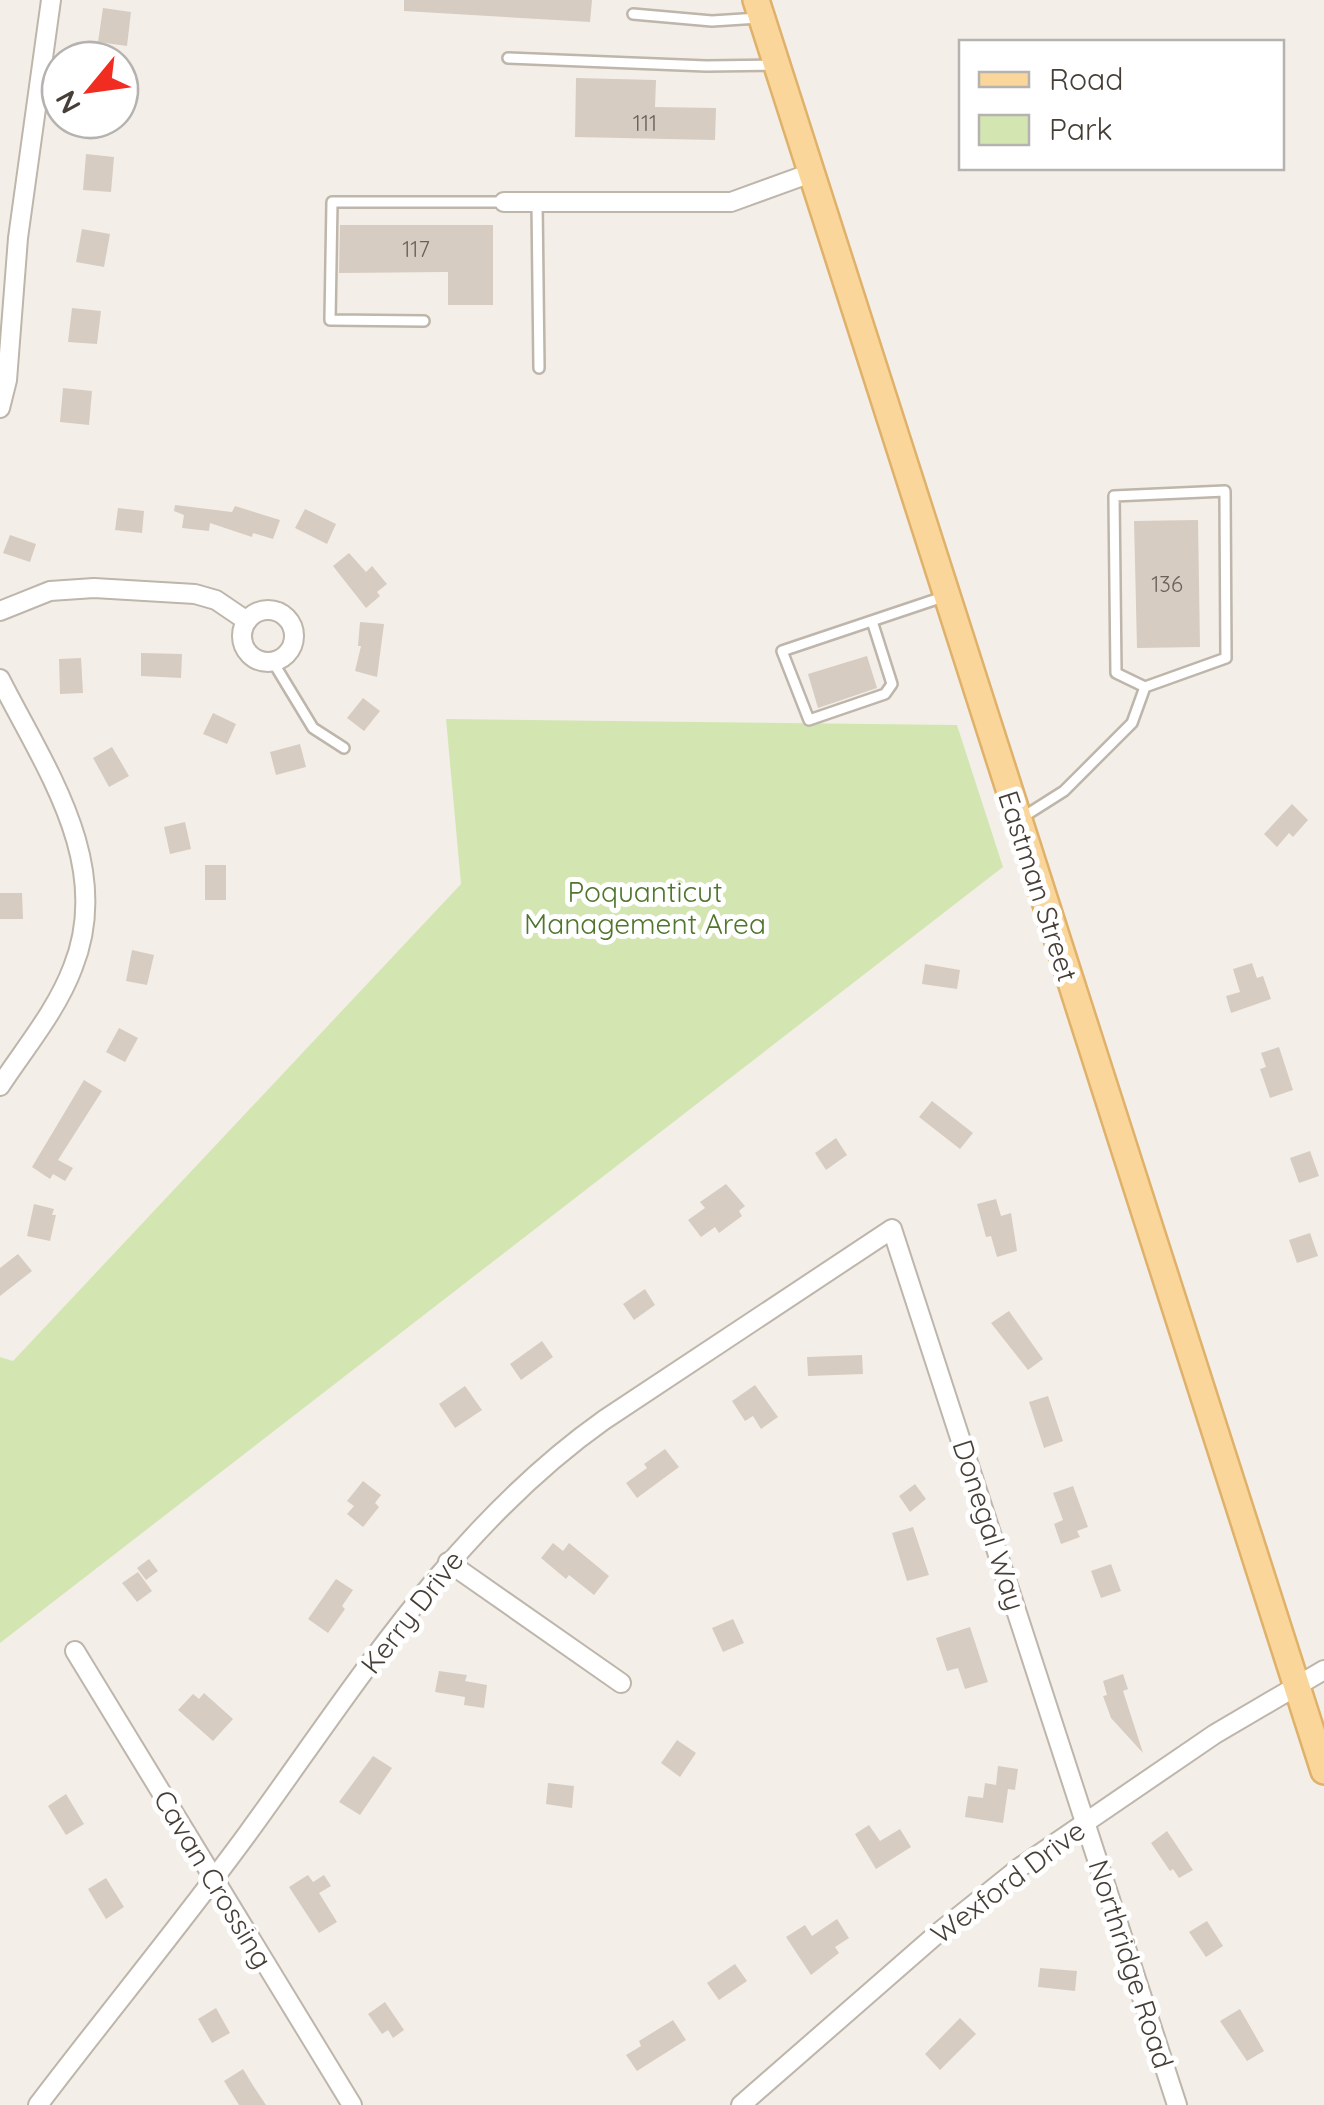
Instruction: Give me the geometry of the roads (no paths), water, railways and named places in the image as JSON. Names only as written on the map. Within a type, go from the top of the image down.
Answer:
[{"type":"main road","name":"Eastman Street","points":[[759,9],[1324,1772]]},
{"type":"street","points":[[0,408],[7,380],[18,238],[51,0]]},
{"type":"street","points":[[504,202],[731,202],[811,173]]},
{"type":"street","points":[[0,610],[50,591],[180,591],[209,598],[247,621]]},
{"type":"street","points":[[278,612],[290,622],[292,646],[274,662],[256,659],[249,654],[242,637],[247,621],[254,614],[278,612]]},
{"type":"street","points":[[0,679],[70,818],[83,860],[87,903],[73,968],[0,1086]]},
{"type":"street","name":"Kerry Drive","points":[[38,2105],[214,1880],[448,1562],[521,1486],[564,1448],[892,1229]]},
{"type":"street","name":"Donegal Way","points":[[892,1229],[1086,1822]]},
{"type":"street","points":[[448,1562],[621,1683]]},
{"type":"street","name":"Cavan Crossing","points":[[75,1651],[352,2105]]},
{"type":"street","name":"Wexford Drive","points":[[742,2105],[1019,1868],[1215,1734],[1324,1670]]},
{"type":"street","name":"Northridge Road","points":[[1086,1822],[1176,2105]]},
{"type":"lane","points":[[633,14],[712,21],[759,9]]},
{"type":"lane","points":[[508,58],[706,66],[776,64]]},
{"type":"lane","points":[[424,321],[330,320],[332,202],[504,202]]},
{"type":"lane","points":[[537,202],[539,368]]},
{"type":"lane","points":[[1225,491],[1226,658],[1145,686],[1116,673],[1114,496],[1225,491]]},
{"type":"lane","points":[[872,621],[892,684],[885,694],[809,720],[782,651],[946,596]]},
{"type":"lane","points":[[274,662],[313,728],[344,748]]},
{"type":"lane","points":[[1017,822],[1064,791],[1132,723],[1145,686]]},
{"type":"park label","name":"Poquanticut Management Area","points":[[645,908]]}]
